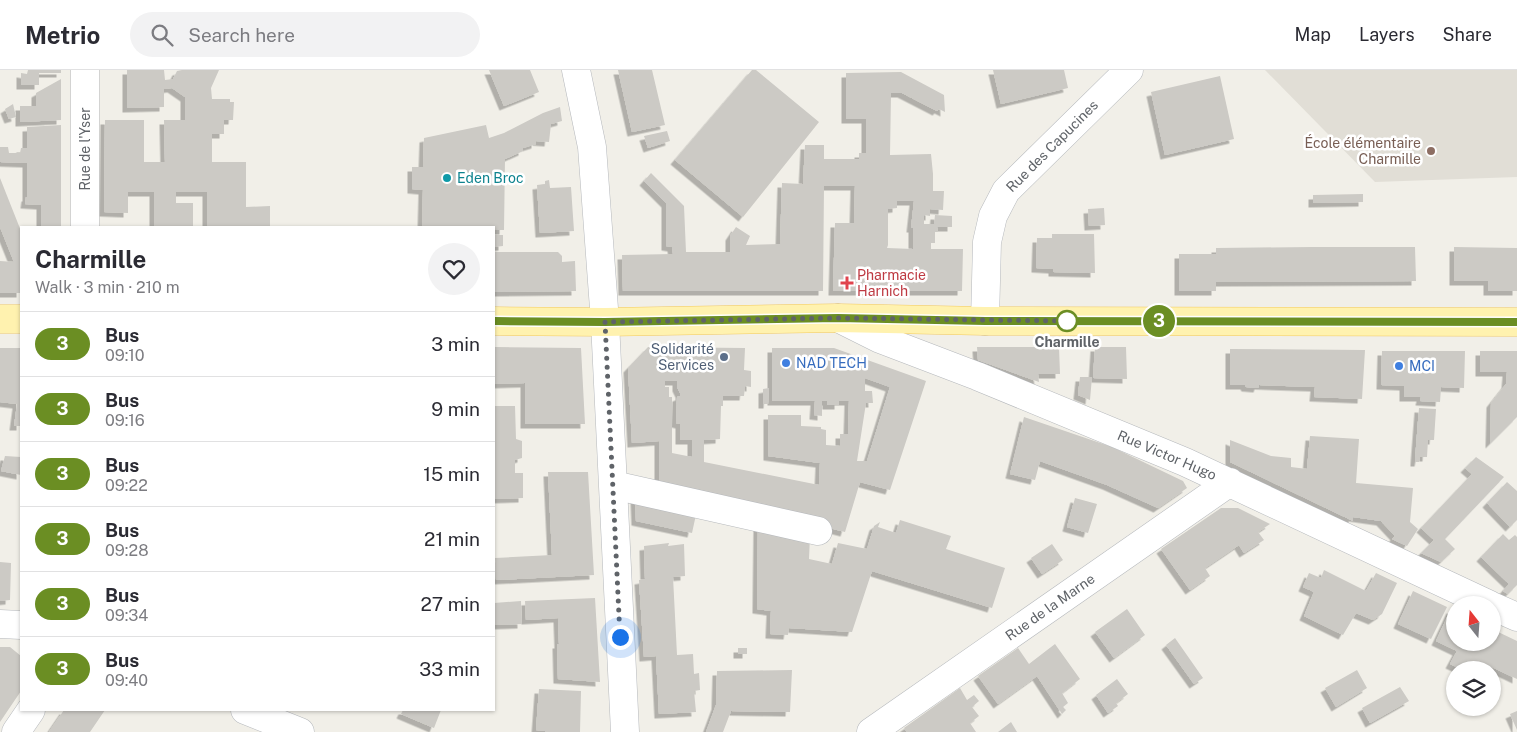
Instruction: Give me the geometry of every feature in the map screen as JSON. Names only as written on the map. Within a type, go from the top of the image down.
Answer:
[{"type":"main road","points":[[0,319],[20,318]]},
{"type":"main road","points":[[495,321],[605,322],[838,318],[985,321],[1517,322]]},
{"type":"street","name":"Rue de l'Yser","points":[[85,70],[85,226]]},
{"type":"street","points":[[576,70],[592,147],[605,322],[626,732]]},
{"type":"street","name":"Rue des Capucines","points":[[985,321],[987,242],[992,216],[1006,191],[1129,70]]},
{"type":"street","name":"Rue Victor Hugo","points":[[838,318],[880,339],[1004,387],[1185,462],[1470,596]]},
{"type":"street","name":"Rue de la Marne","points":[[871,732],[1230,482]]},
{"type":"street","points":[[613,485],[818,531]]},
{"type":"street","name":"Rue Victor Hugo","points":[[1501,611],[1517,618]]},
{"type":"street","points":[[0,624],[20,624]]},
{"type":"street","points":[[16,732],[30,711]]},
{"type":"street","points":[[248,711],[300,732]]},
{"type":"shaded area","name":"École élémentaire Charmille","points":[[1265,70],[1517,70],[1517,177],[1375,182]]},
{"type":"building","points":[[28,70],[61,70],[61,73],[39,73],[39,85],[21,85],[21,73],[27,74]]},
{"type":"building","points":[[127,70],[164,70],[165,80],[173,79],[177,71],[182,70],[219,70],[211,88],[212,99],[230,99],[230,102],[234,102],[233,120],[224,120],[224,134],[212,134],[212,162],[246,162],[246,207],[270,206],[270,226],[207,226],[207,192],[176,192],[176,203],[193,203],[193,226],[154,226],[154,192],[128,192],[128,213],[104,212],[105,120],[144,120],[144,162],[165,162],[164,120],[185,120],[185,97],[172,88],[164,89],[164,107],[127,108]]},
{"type":"building","points":[[489,70],[530,70],[539,92],[504,106]]},
{"type":"building","points":[[618,70],[652,70],[665,125],[632,132]]},
{"type":"building","points":[[752,70],[756,70],[819,122],[743,217],[675,160]]},
{"type":"building","points":[[993,70],[1064,70],[1068,88],[1001,104]]},
{"type":"building","points":[[901,72],[944,95],[945,112],[939,109],[937,111],[902,93],[891,93],[890,155],[931,154],[933,191],[944,191],[943,210],[930,209],[930,216],[924,215],[924,224],[934,224],[935,215],[952,216],[952,227],[937,227],[938,232],[935,232],[935,243],[931,243],[931,249],[963,249],[962,291],[833,291],[835,223],[854,223],[855,186],[824,186],[823,291],[623,291],[622,255],[673,254],[672,247],[666,246],[666,203],[644,181],[651,173],[684,206],[686,252],[730,252],[730,236],[736,227],[750,236],[746,245],[780,244],[782,183],[803,184],[805,145],[824,145],[824,159],[859,159],[859,153],[866,153],[866,119],[846,119],[846,73]],"holes":[[[897,201],[914,201],[911,228],[913,228],[913,249],[887,248],[888,209],[897,208]]]},
{"type":"building","points":[[1220,76],[1234,139],[1165,155],[1151,92]]},
{"type":"building","points":[[61,79],[61,120],[20,122],[20,106],[36,106],[36,93]]},
{"type":"building","points":[[13,104],[16,117],[9,119],[5,109]]},
{"type":"building","name":"Eden Broc","points":[[560,107],[562,121],[551,124],[549,142],[536,141],[536,144],[523,148],[523,151],[505,159],[504,230],[495,230],[495,226],[422,226],[423,190],[412,189],[412,167],[423,167],[424,138],[486,125],[489,138],[504,133],[543,113]]},
{"type":"building","points":[[61,125],[61,226],[41,226],[41,205],[25,204],[27,197],[27,163],[0,162],[0,147],[8,147],[9,153],[20,153],[21,148],[27,148],[27,127]]},
{"type":"building","points":[[667,131],[670,141],[648,148],[644,136]]},
{"type":"building","points":[[0,178],[20,228],[20,293],[0,293],[0,261],[14,262],[0,227]]},
{"type":"building","points":[[549,180],[550,188],[571,187],[574,231],[540,233],[537,185],[545,184],[545,181]]},
{"type":"building","points":[[1363,194],[1363,202],[1313,203],[1313,195]]},
{"type":"building","points":[[1104,208],[1105,225],[1089,226],[1088,209]]},
{"type":"building","points":[[1052,234],[1094,234],[1095,273],[1053,272],[1053,269],[1036,268],[1037,238],[1052,238]]},
{"type":"building","points":[[495,235],[503,235],[503,246],[495,247]]},
{"type":"building","points":[[1415,247],[1416,281],[1216,282],[1216,291],[1179,291],[1179,254],[1216,254],[1216,248]]},
{"type":"building","points":[[1454,247],[1517,248],[1517,291],[1488,291],[1488,281],[1454,281]]},
{"type":"building","points":[[495,252],[558,252],[562,256],[562,262],[575,261],[576,291],[495,292]]},
{"type":"building","points":[[495,347],[581,348],[585,424],[525,424],[525,383],[495,384]]},
{"type":"building","points":[[648,347],[745,348],[744,370],[751,371],[751,387],[745,386],[744,396],[723,396],[720,439],[704,440],[704,462],[819,485],[820,463],[768,456],[768,415],[801,415],[801,426],[821,427],[821,429],[826,430],[826,445],[840,446],[840,434],[848,434],[849,401],[839,401],[839,405],[827,405],[827,401],[822,401],[822,416],[814,415],[815,401],[772,401],[772,348],[834,348],[926,381],[890,490],[860,482],[845,532],[659,484],[659,441],[632,443],[628,368]],"holes":[[[865,378],[890,387],[867,461],[857,461],[866,403],[873,403],[872,391],[865,391]],[[665,381],[677,381],[680,396],[677,397],[676,423],[680,424],[680,440],[692,440],[692,457],[672,453],[672,397],[669,397],[669,387],[665,387]]]},
{"type":"building","points":[[977,347],[1059,347],[1060,374],[1038,374],[1039,382],[978,360]]},
{"type":"building","points":[[1095,347],[1126,347],[1127,379],[1093,378]]},
{"type":"building","points":[[0,348],[20,348],[20,426],[14,426],[17,404],[0,402]]},
{"type":"building","points":[[1230,349],[1365,350],[1362,399],[1314,397],[1315,387],[1259,385],[1258,388],[1246,387],[1245,385],[1230,385]]},
{"type":"building","points":[[1382,351],[1465,351],[1464,388],[1441,387],[1440,402],[1420,401],[1421,397],[1404,397],[1404,386],[1381,385]]},
{"type":"building","points":[[1480,351],[1517,351],[1517,417],[1490,444],[1491,403],[1506,384],[1507,372],[1480,372]]},
{"type":"building","points":[[1080,377],[1092,377],[1090,400],[1078,395]]},
{"type":"building","points":[[769,388],[768,404],[763,404],[763,389]]},
{"type":"building","points":[[495,406],[515,406],[516,439],[522,441],[522,458],[515,460],[515,473],[523,473],[523,498],[495,499]]},
{"type":"building","points":[[1419,408],[1436,409],[1434,440],[1428,440],[1427,457],[1420,457],[1419,462],[1415,462],[1415,460]]},
{"type":"building","points":[[1024,417],[1112,447],[1183,481],[1187,488],[1158,508],[1107,485],[1040,461],[1035,480],[1010,474]]},
{"type":"building","points":[[1310,436],[1359,439],[1356,483],[1413,488],[1410,522],[1418,529],[1407,546],[1392,539],[1395,536],[1381,521],[1353,517],[1353,521],[1230,462],[1230,440],[1271,456],[1291,458],[1291,467],[1307,469]]},
{"type":"building","points":[[5,456],[20,457],[20,475],[1,471]]},
{"type":"building","points":[[1476,457],[1504,477],[1445,539],[1455,549],[1441,562],[1421,553],[1434,540],[1421,528],[1472,474],[1465,468]]},
{"type":"building","points":[[548,472],[588,472],[594,575],[496,580],[495,558],[552,555]]},
{"type":"building","points":[[1507,482],[1517,491],[1517,520],[1510,527],[1487,503]]},
{"type":"building","points":[[635,496],[697,510],[692,533],[636,521]]},
{"type":"building","points":[[1075,498],[1097,504],[1088,533],[1067,527]]},
{"type":"building","points":[[1221,508],[1238,508],[1270,524],[1258,532],[1264,540],[1244,553],[1239,545],[1205,568],[1210,576],[1190,590],[1161,549]]},
{"type":"building","points":[[900,520],[951,536],[946,549],[1005,568],[992,608],[872,571],[852,632],[789,628],[788,635],[770,634],[771,611],[757,609],[758,524],[810,536],[809,559],[832,564],[838,543],[867,549],[874,526],[880,522],[878,527],[896,533]]},
{"type":"building","points":[[1503,534],[1509,540],[1515,535],[1517,537],[1517,585],[1508,594],[1503,591],[1509,584],[1481,557]]},
{"type":"building","points":[[669,543],[668,546],[684,544],[685,576],[673,577],[677,655],[693,654],[694,674],[699,673],[700,690],[694,691],[696,712],[659,714],[656,656],[644,657],[639,580],[645,579],[644,546]]},
{"type":"building","points":[[1052,544],[1063,560],[1042,574],[1031,558]]},
{"type":"building","points":[[0,562],[11,563],[10,600],[0,601]]},
{"type":"building","points":[[1324,570],[1366,591],[1376,573],[1397,583],[1382,614],[1373,620],[1356,613],[1343,635],[1304,616],[1314,592],[1303,587],[1309,573],[1321,578]]},
{"type":"building","points":[[1413,591],[1446,607],[1431,639],[1398,624]]},
{"type":"building","points":[[595,598],[600,682],[558,679],[558,618],[526,620],[525,601]]},
{"type":"building","points":[[521,601],[522,624],[495,625],[495,603]]},
{"type":"building","points":[[1127,609],[1145,635],[1114,658],[1095,632]]},
{"type":"building","points":[[1446,620],[1446,646],[1436,641]]},
{"type":"building","points":[[1501,633],[1517,641],[1517,679],[1501,671],[1501,661],[1452,661],[1457,651],[1501,651]]},
{"type":"building","points":[[1175,638],[1203,678],[1194,684],[1166,645]]},
{"type":"building","points":[[1055,644],[1080,679],[1062,693],[1068,703],[1063,707],[1066,710],[1062,714],[1037,676],[998,704],[978,676],[1018,648],[1029,664]]},
{"type":"building","points":[[0,647],[10,647],[20,655],[20,692],[0,722]]},
{"type":"building","points":[[738,648],[747,648],[747,654],[738,654]]},
{"type":"building","points":[[792,670],[790,712],[731,711],[723,732],[706,732],[716,705],[717,671]]},
{"type":"building","points":[[1357,670],[1367,688],[1336,707],[1325,688]]},
{"type":"building","points":[[1117,679],[1128,694],[1116,703],[1118,706],[1108,713],[1096,695]]},
{"type":"building","points":[[1400,687],[1409,701],[1370,723],[1362,708]]},
{"type":"building","points":[[960,688],[967,700],[974,695],[979,701],[972,707],[979,716],[970,723],[976,732],[907,732],[904,728]]},
{"type":"building","points":[[539,689],[581,691],[580,732],[545,732],[536,730]]},
{"type":"building","points":[[63,711],[104,711],[90,732],[49,732]]},
{"type":"building","points":[[402,711],[441,711],[434,728],[401,714]]},
{"type":"building","points":[[1517,711],[1517,730],[1510,714]]},
{"type":"building","points":[[1011,722],[1017,732],[998,732]]},
{"type":"bus line","name":"3","points":[[495,321],[605,322],[838,318],[985,321],[1517,322]]},
{"type":"place","name":"École élémentaire Charmille","points":[[1431,151]]},
{"type":"place","name":"Eden Broc","points":[[447,178]]},
{"type":"place","name":"Pharmacie Harnich","points":[[847,283]]},
{"type":"place","name":"Charmille","points":[[1067,321]]},
{"type":"place","name":"Solidarité Services","points":[[724,357]]},
{"type":"place","name":"NAD TECH","points":[[786,363]]},
{"type":"place","name":"MCI","points":[[1399,366]]},
{"type":"route","points":[[620,637],[605,322],[838,318],[1067,321]]}]
